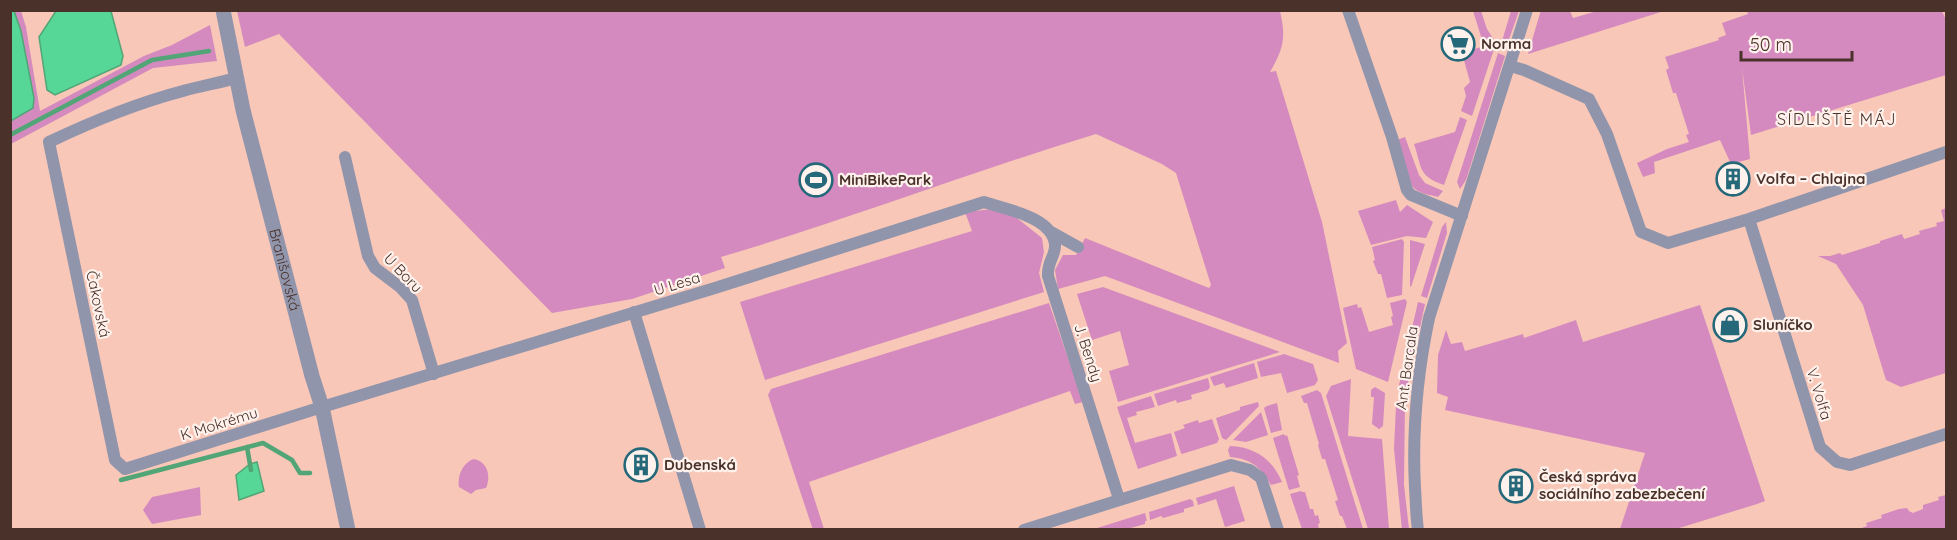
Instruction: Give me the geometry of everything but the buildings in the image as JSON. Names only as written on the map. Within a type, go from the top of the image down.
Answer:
[{"type":"street","name":"Branišovská","points":[[223,10],[236,78],[312,376],[322,407],[348,530]]},
{"type":"street","points":[[1348,10],[1392,137],[1407,190],[1411,195],[1461,216]]},
{"type":"street","name":"Ant. Barcala","points":[[1418,530],[1413,461],[1416,397],[1420,361],[1429,318],[1527,10]]},
{"type":"street","points":[[1510,66],[1589,99],[1606,134],[1641,232],[1668,243],[1749,219],[1947,152]]},
{"type":"street","name":"Čakovská","points":[[125,469],[115,460],[49,142],[99,120],[152,101],[236,78]]},
{"type":"street","name":"U Boru","points":[[345,157],[368,256],[375,268],[400,287],[412,300],[434,374]]},
{"type":"street","name":"U Lesa","points":[[322,407],[984,202],[1021,213],[1039,221],[1052,232]]},
{"type":"street","name":"V. Volfa","points":[[1749,219],[1820,447],[1837,462],[1850,465],[1947,434]]},
{"type":"street","points":[[1052,232],[1078,247]]},
{"type":"street","name":"J. Bendy","points":[[1052,232],[1055,250],[1047,267],[1048,276],[1119,499]]},
{"type":"street","points":[[634,312],[700,530]]},
{"type":"street","name":"K Mokrému","points":[[125,469],[322,407]]},
{"type":"street","points":[[1024,530],[1231,465],[1250,470],[1261,478],[1278,530]]},
{"type":"shaded area","points":[[1541,10],[1570,11],[1573,18],[1597,11],[1664,11],[1528,54]]},
{"type":"shaded area","points":[[10,11],[14,11],[21,31],[34,98],[33,108],[11,121]]},
{"type":"shaded area","points":[[14,11],[21,11],[26,27],[40,111],[144,56],[172,45],[210,25],[217,61],[153,68],[11,144],[10,121],[32,108],[21,31]]},
{"type":"shaded area","points":[[56,11],[111,11],[123,56],[121,65],[55,95],[47,90],[39,37]]},
{"type":"shaded area","points":[[237,11],[1280,11],[1283,42],[1270,72],[1276,71],[1322,222],[1347,343],[1338,351],[1339,363],[1105,276],[1058,289],[1055,270],[1063,255],[1076,255],[1085,238],[1209,288],[1211,285],[1176,173],[1162,164],[1096,134],[721,257],[725,268],[632,299],[552,313],[279,34],[245,47]]},
{"type":"shaded area","points":[[1473,11],[1481,11],[1487,29],[1496,43],[1472,116],[1461,111],[1466,96],[1464,88],[1470,82],[1462,53],[1484,46]]},
{"type":"shaded area","points":[[1511,11],[1519,11],[1507,45],[1502,41]]},
{"type":"shaded area","points":[[1747,11],[1942,11],[1946,20],[1946,75],[1751,135],[1742,68],[1750,159],[1731,164],[1720,140],[1654,162],[1655,173],[1643,177],[1637,163],[1689,142],[1686,135],[1689,134],[1676,93],[1673,93],[1666,70],[1669,68],[1665,57],[1719,40],[1718,38],[1726,35],[1722,23],[1748,14]]},
{"type":"shaded area","points":[[1498,53],[1505,56],[1466,180],[1460,189],[1457,182]]},
{"type":"shaded area","points":[[1460,117],[1467,120],[1444,185],[1429,178],[1422,170],[1414,144],[1455,132]]},
{"type":"shaded area","points":[[1405,137],[1419,175],[1425,183],[1443,191],[1438,197],[1420,192],[1412,185],[1406,173],[1397,140]]},
{"type":"shaded area","points":[[1396,200],[1400,212],[1407,205],[1433,222],[1426,238],[1407,236],[1371,245],[1358,211]]},
{"type":"shaded area","points":[[1946,208],[1946,373],[1901,387],[1886,380],[1863,305],[1836,264],[1818,256],[1840,253],[1842,255],[1902,234],[1904,239],[1920,234],[1919,231],[1937,226],[1936,223],[1944,221],[1941,210]]},
{"type":"shaded area","points":[[993,209],[1012,214],[1042,238],[1044,252],[1039,273],[1044,292],[765,380],[740,302],[972,231],[965,212]]},
{"type":"shaded area","points":[[1446,222],[1447,233],[1427,298],[1421,296],[1442,227]]},
{"type":"shaded area","points":[[1402,239],[1404,242],[1402,295],[1387,298],[1381,274],[1378,274],[1373,261],[1375,260],[1372,247]]},
{"type":"shaded area","points":[[1410,240],[1425,244],[1411,287],[1410,286]]},
{"type":"shaded area","points":[[1103,287],[1280,352],[1118,402],[1109,371],[1129,365],[1120,331],[1092,340],[1077,294]]},
{"type":"shaded area","points":[[1405,299],[1407,302],[1388,382],[1356,369],[1343,308],[1357,304],[1358,308],[1361,307],[1369,332],[1393,325],[1390,303]]},
{"type":"shaded area","points":[[1418,302],[1425,304],[1407,388],[1399,385]]},
{"type":"shaded area","points":[[1049,303],[1083,402],[1075,404],[1070,391],[809,482],[824,529],[813,530],[768,395],[771,389]]},
{"type":"shaded area","points":[[1700,305],[1765,501],[1757,504],[1676,529],[1620,529],[1645,453],[1445,410],[1448,397],[1437,393],[1438,355],[1446,330],[1451,344],[1462,342],[1465,351],[1523,334],[1524,338],[1576,320],[1583,342]]},
{"type":"shaded area","points":[[1284,354],[1313,364],[1318,380],[1315,385],[1287,393],[1281,373],[1261,377],[1257,362]]},
{"type":"shaded area","points":[[1254,363],[1258,378],[1226,388],[1224,383],[1214,386],[1210,377]]},
{"type":"shaded area","points":[[1208,378],[1210,387],[1208,390],[1191,395],[1192,399],[1177,403],[1176,400],[1158,406],[1154,394]]},
{"type":"shaded area","points":[[1351,379],[1348,436],[1382,439],[1389,529],[1368,529],[1326,396],[1331,386]]},
{"type":"shaded area","points":[[1375,387],[1385,393],[1383,426],[1379,429],[1372,424],[1374,397],[1371,397],[1371,390]]},
{"type":"shaded area","points":[[1317,390],[1321,393],[1363,529],[1347,529],[1335,501],[1338,500],[1325,459],[1322,459],[1307,403],[1304,403],[1301,396]]},
{"type":"shaded area","points":[[1151,396],[1155,407],[1136,412],[1137,415],[1127,418],[1135,443],[1171,433],[1177,456],[1138,469],[1117,407]]},
{"type":"shaded area","points":[[1405,399],[1404,485],[1409,529],[1402,530],[1394,449],[1396,406],[1398,401]]},
{"type":"shaded area","points":[[1258,402],[1259,406],[1226,440],[1222,438],[1216,418]]},
{"type":"shaded area","points":[[1277,403],[1282,430],[1271,433],[1264,408]]},
{"type":"shaded area","points":[[1261,412],[1268,435],[1246,442],[1233,440]]},
{"type":"shaded area","points":[[1212,419],[1219,439],[1217,443],[1182,454],[1174,432],[1185,428],[1183,425],[1198,420],[1199,423]]},
{"type":"shaded area","points":[[1287,435],[1299,475],[1297,476],[1300,487],[1289,490],[1273,438]]},
{"type":"shaded area","points":[[1230,446],[1247,449],[1262,456],[1273,467],[1282,482],[1271,485],[1255,465],[1230,457],[1228,450]]},
{"type":"shaded area","points":[[474,459],[485,466],[488,479],[486,488],[476,490],[471,494],[459,487],[459,478],[464,466]]},
{"type":"shaded area","points":[[257,462],[264,491],[239,500],[236,475],[250,464]]},
{"type":"shaded area","points":[[1234,486],[1245,521],[1225,527],[1216,499],[1198,505],[1196,498]]},
{"type":"shaded area","points":[[200,487],[201,515],[152,524],[143,510],[152,497]]},
{"type":"shaded area","points":[[1305,492],[1310,509],[1313,509],[1315,516],[1318,515],[1319,529],[1302,529],[1290,494]]},
{"type":"shaded area","points":[[1946,495],[1946,529],[1859,529],[1867,526],[1866,523],[1882,518],[1881,515],[1907,508],[1913,513],[1923,509],[1923,505]]},
{"type":"shaded area","points":[[1190,499],[1194,506],[1184,509],[1184,512],[1150,520],[1149,512]]},
{"type":"shaded area","points":[[1145,513],[1147,521],[1145,524],[1127,529],[1094,529]]},
{"type":"waterway","points":[[10,135],[152,60],[209,51]]},
{"type":"waterway","points":[[121,480],[263,443],[292,460],[300,473],[310,473]]},
{"type":"waterway","points":[[247,447],[251,470]]},
{"type":"place","name":"Norma","points":[[1458,44]]},
{"type":"place","name":"Volfa – Chlajna","points":[[1733,179]]},
{"type":"place","name":"MiniBikePark","points":[[816,180]]},
{"type":"place","name":"Sluníčko","points":[[1730,325]]},
{"type":"place","name":"Dubenská","points":[[641,465]]},
{"type":"place","name":"Česká správa sociálního zabezbečení","points":[[1516,486]]},
{"type":"district","name":"SÍDLIŠTĚ MÁJ","points":[[1837,119]]}]
